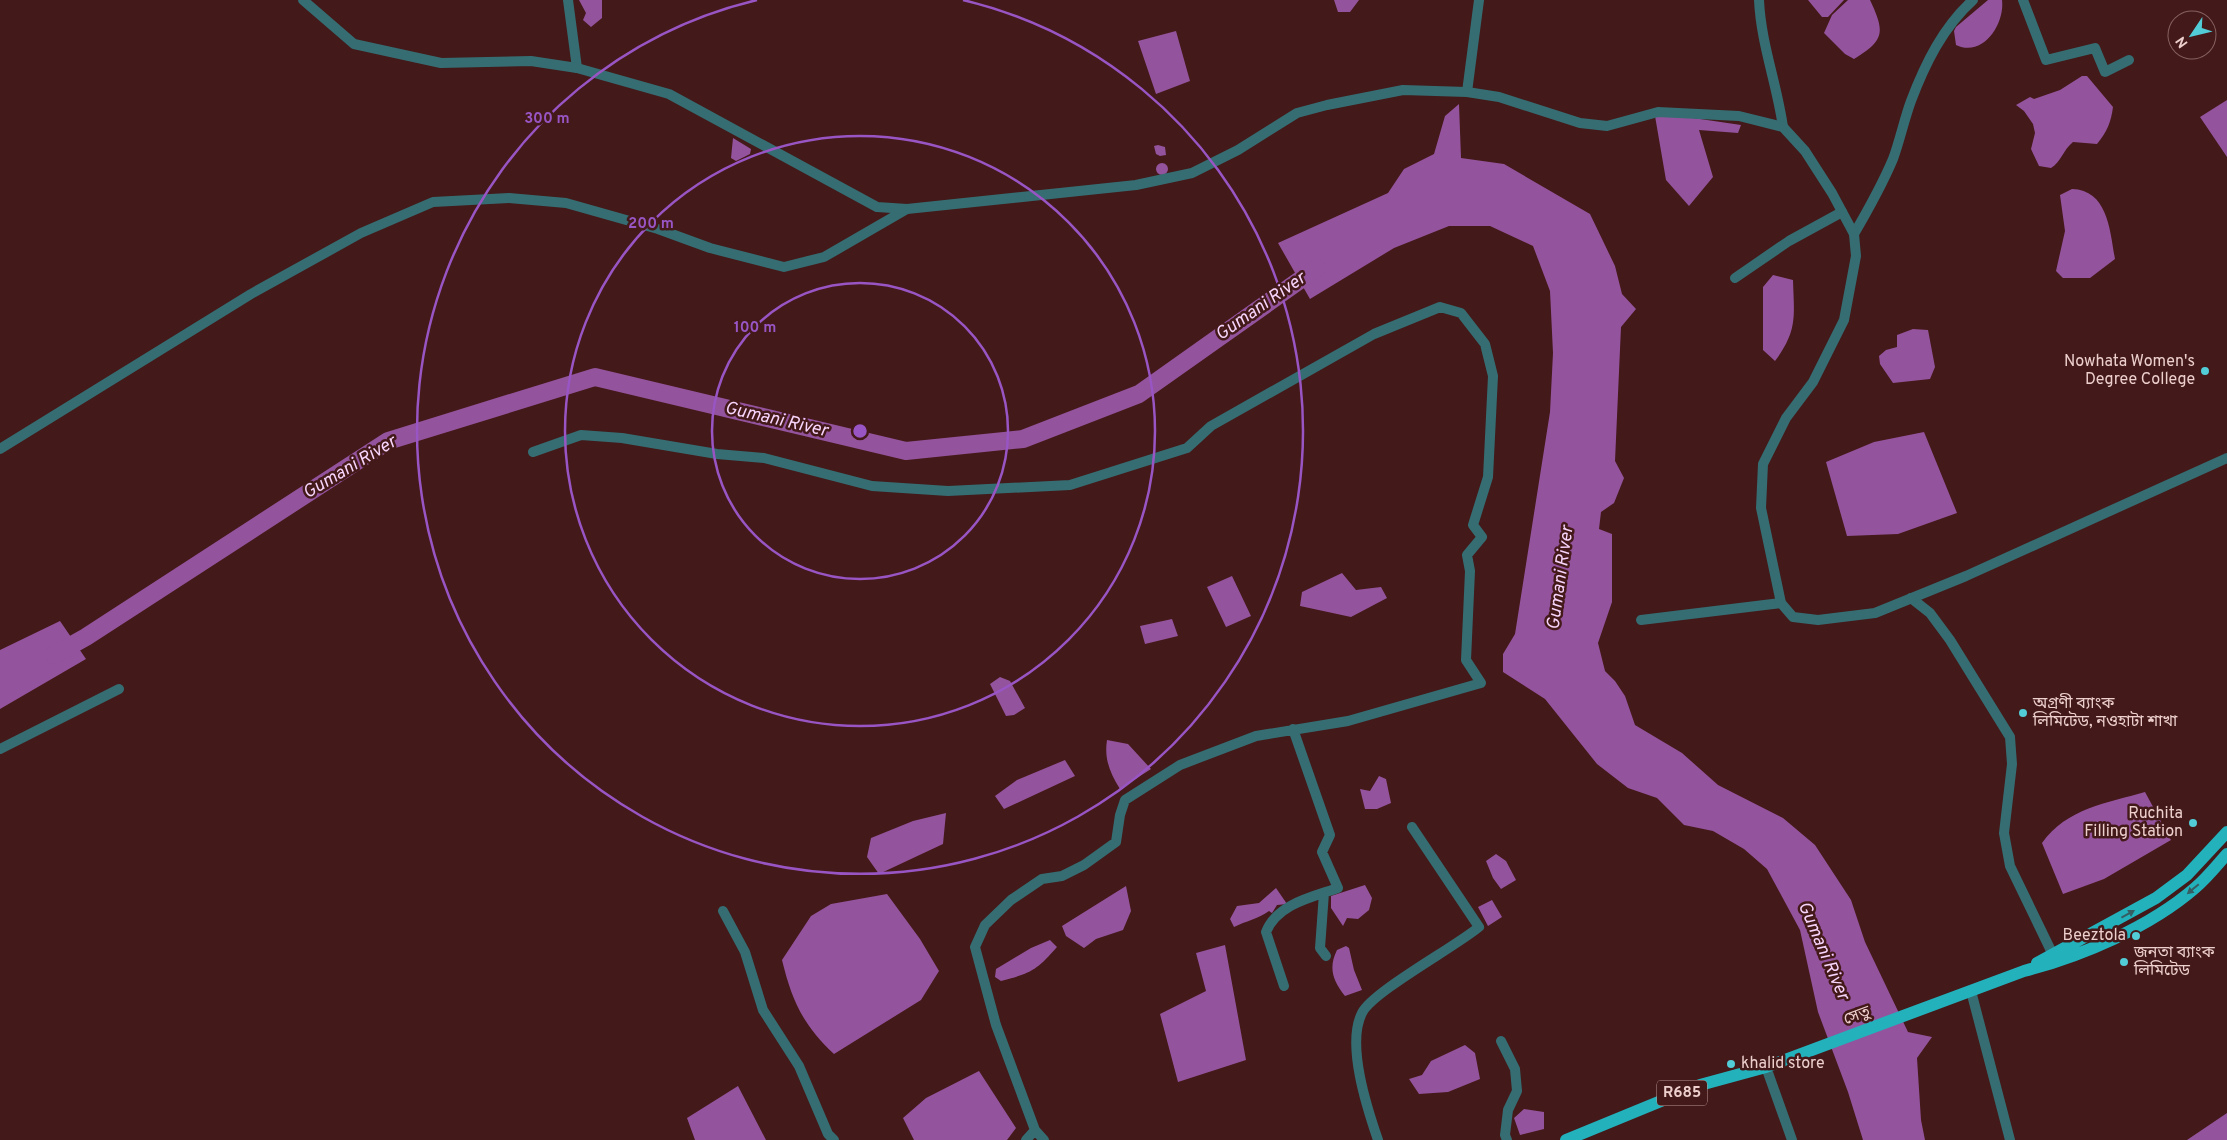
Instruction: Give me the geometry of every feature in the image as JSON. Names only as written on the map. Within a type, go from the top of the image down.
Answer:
[{"type":"main road","name":"R685","points":[[2055,958],[2156,898],[2187,875],[2227,832]]},
{"type":"main road","name":"R685","points":[[1971,991],[2127,931],[2165,910],[2196,887],[2227,854]]},
{"type":"main road","name":"সেতু","points":[[1766,1067],[1971,991]]},
{"type":"main road","name":"R685","points":[[1566,1140],[1700,1085],[1766,1067]]},
{"type":"street","points":[[303,0],[354,44],[442,63],[531,61],[577,68],[670,94],[877,207],[907,209],[1136,184],[1192,173],[1238,150],[1297,113],[1327,104],[1403,90],[1467,92],[1499,97],[1580,123],[1607,126],[1658,112],[1739,116],[1783,127],[1805,150],[1842,212],[1854,234],[1856,256],[1844,320],[1813,382],[1786,418],[1763,464],[1761,508],[1781,603],[1793,617],[1818,620],[1875,613],[2111,512],[2227,458]]},
{"type":"street","points":[[568,0],[577,68]]},
{"type":"street","points":[[1467,92],[1479,0]]},
{"type":"street","points":[[1760,0],[1766,57],[1779,98],[1783,127]]},
{"type":"street","points":[[1854,234],[1870,208],[1893,159],[1911,101],[1937,43],[1959,13],[1972,0]]},
{"type":"street","points":[[2022,0],[2046,60],[2095,48],[2105,72],[2129,60]]},
{"type":"street","points":[[0,449],[251,294],[361,233],[433,202],[509,198],[566,203],[658,229],[710,248],[784,267],[824,257],[907,209]]},
{"type":"street","points":[[1735,278],[1790,241],[1842,212]]},
{"type":"street","points":[[534,452],[581,435],[622,438],[717,454],[764,458],[872,486],[948,491],[1070,485],[1187,448],[1211,426],[1374,334],[1440,307],[1461,313],[1485,344],[1493,376],[1488,477],[1472,525],[1482,537],[1467,555],[1470,570],[1466,660],[1481,684],[1348,721],[1256,736],[1180,765],[1125,800],[1120,815],[1116,842],[1084,865],[1062,876],[1042,879],[1011,900],[985,925],[975,947],[980,970],[996,1025],[1035,1130],[1044,1140]]},
{"type":"street","points":[[1911,598],[1930,613],[1950,640],[2010,737],[2012,764],[2004,833],[2008,858],[2010,866],[2055,958]]},
{"type":"street","points":[[1642,620],[1781,603]]},
{"type":"street","points":[[0,750],[120,689]]},
{"type":"street","points":[[1284,986],[1266,932],[1271,918],[1296,903],[1338,888],[1322,852],[1330,835],[1293,729]]},
{"type":"street","points":[[1378,1140],[1362,1087],[1356,1027],[1362,1011],[1386,990],[1460,943],[1478,927],[1412,827]]},
{"type":"street","points":[[1324,893],[1320,948],[1326,956]]},
{"type":"street","points":[[723,911],[745,952],[763,1010],[800,1066],[828,1134],[834,1140]]},
{"type":"street","points":[[1971,991],[2010,1140]]},
{"type":"street","points":[[1501,1040],[1515,1068],[1517,1091],[1508,1110],[1505,1135],[1507,1140]]},
{"type":"street","points":[[1766,1067],[1792,1140]]},
{"type":"street","points":[[1026,1140],[1035,1130]]},
{"type":"water","points":[[579,0],[602,0],[602,18],[591,27],[583,20],[586,13]]},
{"type":"water","points":[[1334,0],[1359,0],[1350,12],[1338,12]]},
{"type":"water","points":[[1808,0],[1844,0],[1828,17],[1822,17]]},
{"type":"water","points":[[1848,0],[1870,0],[1880,28],[1877,40],[1872,46],[1854,59],[1845,54],[1824,33],[1832,15]]},
{"type":"water","points":[[1988,0],[2002,0],[2000,19],[1996,28],[1983,43],[1975,47],[1966,48],[1956,45],[1954,31],[1956,27]]},
{"type":"water","points":[[1176,31],[1190,81],[1156,94],[1138,41]]},
{"type":"water","points":[[2082,76],[2087,76],[2113,107],[2106,131],[2097,144],[2073,142],[2051,168],[2039,166],[2031,149],[2035,133],[2033,124],[2024,111],[2016,105],[2030,97],[2034,99],[2060,90]]},
{"type":"water","points":[[2227,100],[2227,157],[2200,117]]},
{"type":"water","points":[[1459,104],[1461,158],[1504,164],[1590,214],[1615,266],[1622,294],[1636,309],[1621,327],[1615,461],[1624,478],[1614,503],[1601,512],[1599,529],[1612,534],[1612,602],[1598,643],[1605,671],[1615,681],[1625,696],[1635,725],[1682,753],[1718,785],[1783,818],[1815,845],[1851,900],[1865,942],[1908,1032],[1932,1037],[1917,1058],[1921,1120],[1925,1140],[1863,1140],[1848,1092],[1818,1012],[1800,930],[1767,869],[1744,849],[1713,831],[1684,825],[1657,798],[1628,788],[1597,764],[1545,699],[1503,672],[1503,654],[1515,634],[1550,412],[1553,353],[1550,291],[1533,246],[1490,226],[1449,226],[1394,248],[1310,299],[1278,243],[1388,193],[1404,169],[1434,154],[1445,116]]},
{"type":"water","points":[[1673,115],[1741,125],[1738,133],[1699,130],[1713,177],[1689,206],[1666,180],[1655,116]]},
{"type":"water","points":[[733,138],[751,149],[750,154],[736,161],[731,158]]},
{"type":"water","points":[[1154,146],[1165,147],[1166,155],[1160,156],[1156,154]]},
{"type":"water","points":[[1162,163],[1168,169],[1162,175],[1156,169]]},
{"type":"water","points":[[2072,189],[2084,191],[2093,196],[2100,204],[2109,225],[2115,259],[2090,278],[2063,278],[2056,271],[2065,231],[2060,195]]},
{"type":"water","points":[[1773,275],[1793,280],[1794,303],[1791,331],[1788,340],[1775,361],[1763,350],[1763,287]]},
{"type":"water","points":[[1913,329],[1928,330],[1935,367],[1930,379],[1893,383],[1880,364],[1879,356],[1886,350],[1897,347],[1897,335]]},
{"type":"water","points":[[1924,432],[1957,513],[1898,534],[1847,536],[1826,462],[1874,442]]},
{"type":"water","points":[[1342,573],[1356,590],[1381,587],[1387,598],[1351,617],[1300,606],[1302,592]]},
{"type":"water","points":[[1232,576],[1251,616],[1226,627],[1207,587]]},
{"type":"water","points":[[1172,619],[1178,636],[1145,644],[1140,626]]},
{"type":"water","points":[[60,621],[86,659],[0,709],[0,650]]},
{"type":"water","points":[[1000,677],[1010,681],[1025,708],[1014,715],[1006,716],[990,684]]},
{"type":"water","points":[[1107,740],[1128,744],[1151,769],[1120,789],[1109,766],[1106,753]]},
{"type":"water","points":[[1065,760],[1075,776],[1004,809],[995,796],[1017,780]]},
{"type":"water","points":[[1379,776],[1386,779],[1391,803],[1377,809],[1365,809],[1360,789],[1370,791]]},
{"type":"water","points":[[2145,792],[2171,840],[2104,879],[2063,894],[2042,843],[2052,831],[2076,814],[2089,808]]},
{"type":"water","points":[[946,813],[943,844],[879,874],[867,857],[871,838],[913,821]]},
{"type":"water","points":[[1496,854],[1506,861],[1516,880],[1501,889],[1493,878],[1486,861]]},
{"type":"water","points":[[1365,885],[1372,898],[1369,910],[1358,919],[1347,918],[1343,926],[1331,908],[1331,896]]},
{"type":"water","points":[[1126,886],[1131,911],[1123,930],[1096,939],[1084,948],[1066,936],[1062,926]]},
{"type":"water","points":[[1276,888],[1287,904],[1277,905],[1272,913],[1269,911],[1234,927],[1230,919],[1237,906],[1259,903]]},
{"type":"water","points":[[887,894],[920,939],[939,971],[921,1000],[834,1054],[814,1033],[800,1011],[790,988],[782,960],[811,916],[831,904]]},
{"type":"water","points":[[1492,900],[1502,917],[1488,926],[1478,907]]},
{"type":"water","points":[[1050,940],[1057,947],[1038,966],[1019,976],[1001,981],[995,977],[996,969],[1031,948]]},
{"type":"water","points":[[1225,945],[1246,1060],[1178,1082],[1160,1014],[1206,991],[1196,953]]},
{"type":"water","points":[[1346,946],[1349,948],[1354,970],[1362,990],[1345,996],[1337,985],[1332,969],[1337,950]]},
{"type":"water","points":[[1465,1045],[1475,1053],[1480,1079],[1448,1092],[1419,1094],[1409,1079],[1422,1075],[1431,1061]]},
{"type":"water","points":[[979,1071],[1016,1128],[1007,1140],[914,1140],[903,1118],[926,1098]]},
{"type":"water","points":[[738,1086],[766,1140],[695,1140],[687,1118]]},
{"type":"water","points":[[1524,1109],[1544,1112],[1544,1129],[1520,1135],[1514,1118]]},
{"type":"water","points":[[2227,1113],[2227,1140],[2187,1140]]},
{"type":"waterway","name":"Gumani River","points":[[54,655],[86,637],[388,441],[595,377],[906,451],[1023,439],[1139,394],[1317,268]]},
{"type":"place","name":"Nowhata Women's Degree College","points":[[2205,371]]},
{"type":"place","name":"অগ্রণী ব্যাংক লিমিটেড, নওহাটা শাখা","points":[[2023,713]]},
{"type":"place","name":"Ruchita Filling Station","points":[[2193,823]]},
{"type":"place","name":"Beeztola","points":[[2136,936]]},
{"type":"place","name":"জনতা ব্যাংক লিমিটেড","points":[[2124,962]]},
{"type":"place","name":"khalid store","points":[[1731,1064]]}]
